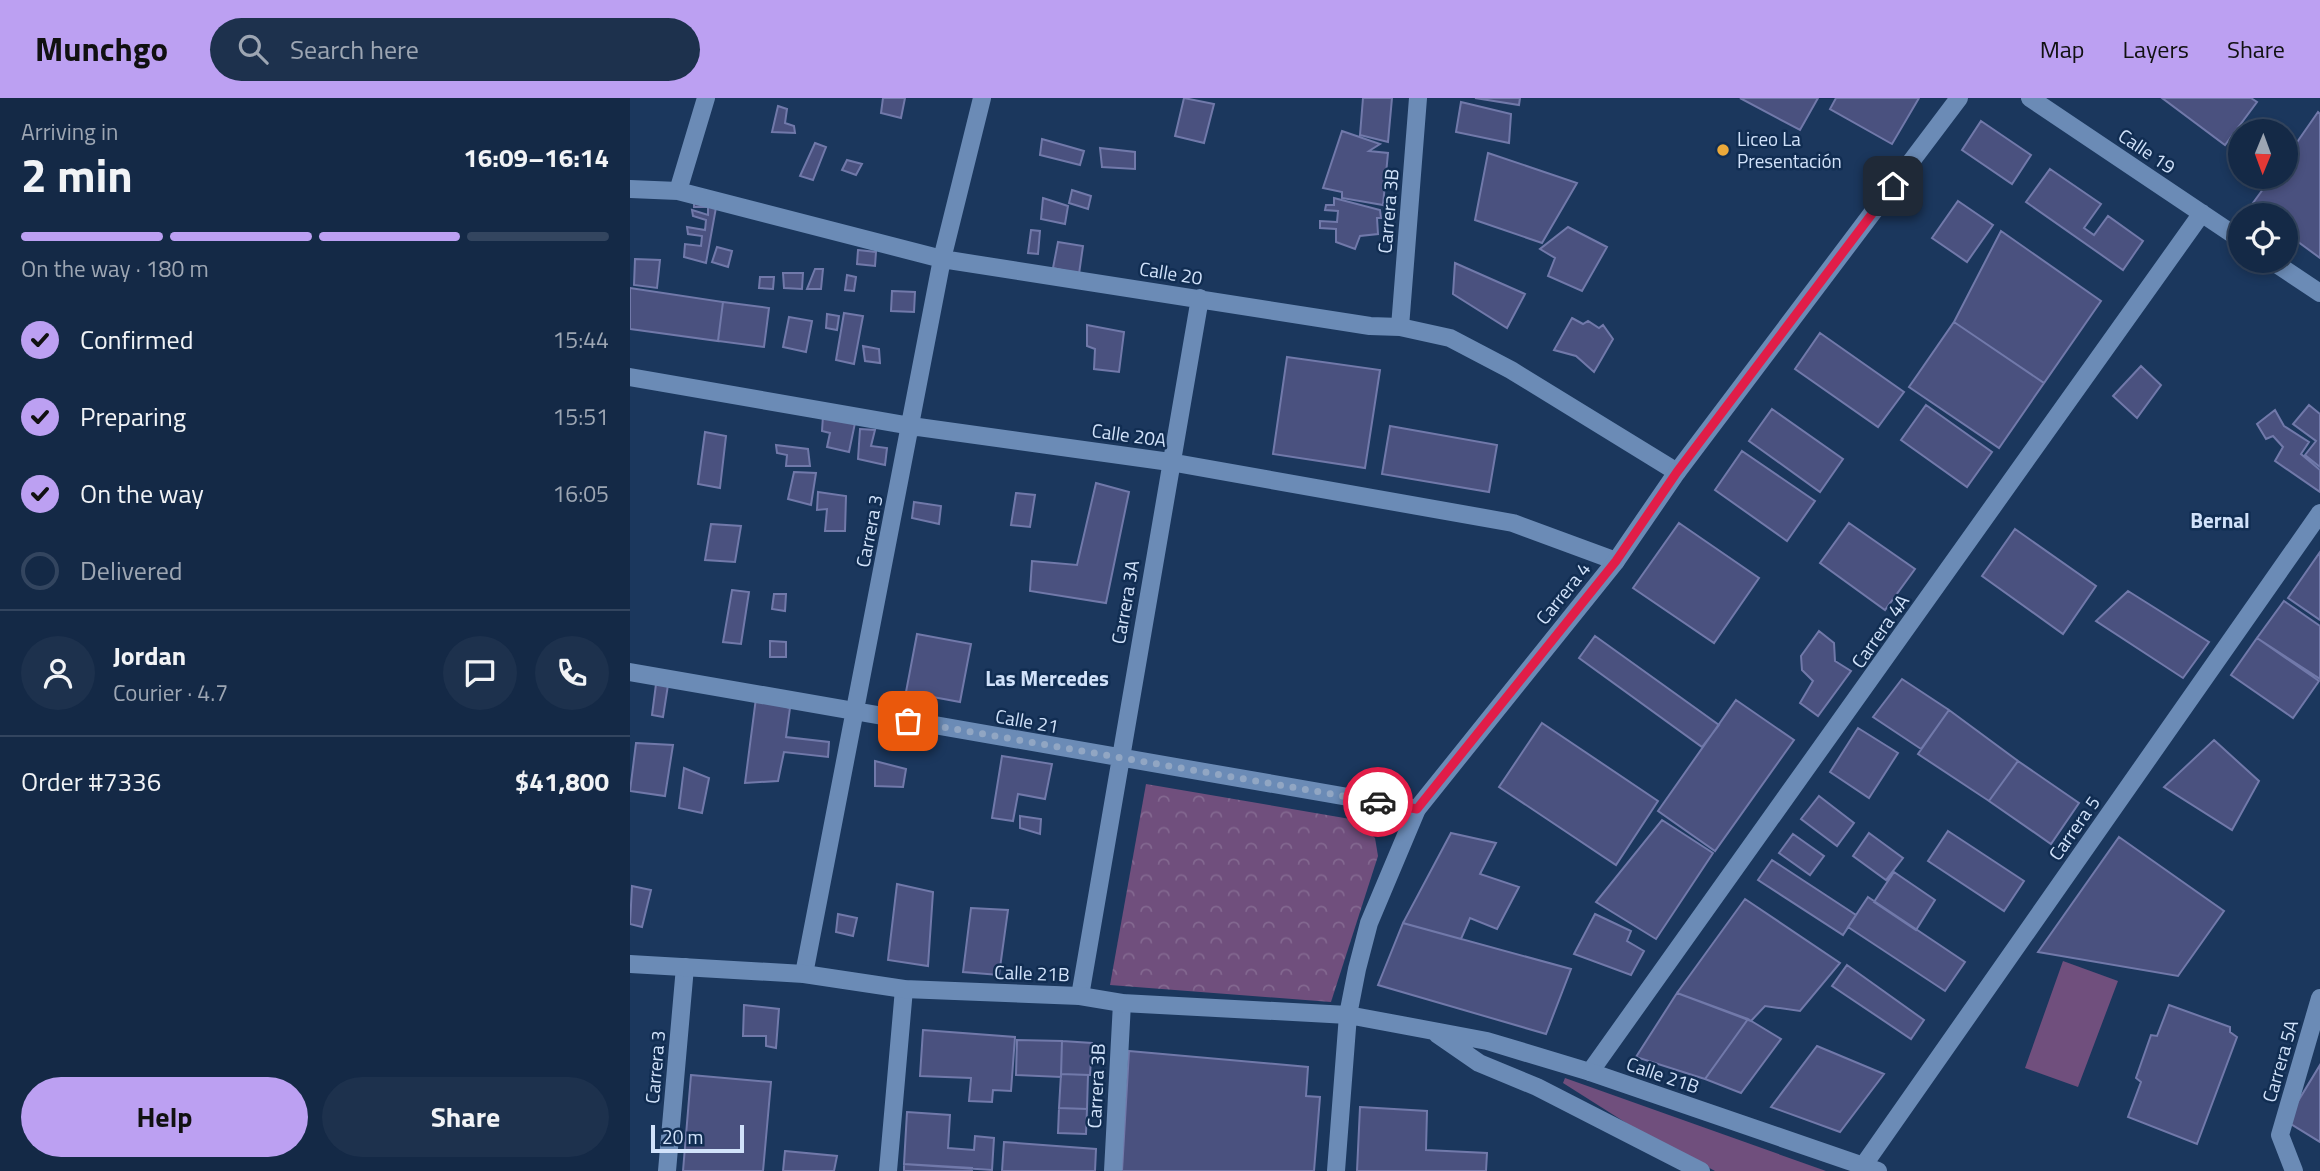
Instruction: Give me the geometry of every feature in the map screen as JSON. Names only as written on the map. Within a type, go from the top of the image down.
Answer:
[{"type":"street","points":[[678,191],[706,98]]},
{"type":"street","name":"Carrera 3","points":[[803,974],[942,259],[982,98]]},
{"type":"street","name":"Carrera 3B","points":[[1399,327],[1418,98]]},
{"type":"street","name":"Carrera 4","points":[[1336,1171],[1348,1015],[1369,923],[1417,809],[1616,561],[1677,472],[1959,98]]},
{"type":"street","name":"Calle 19","points":[[2030,98],[2228,231]]},
{"type":"street","name":"Calle 20","points":[[630,189],[678,191],[942,259],[1370,326],[1399,327],[1450,338],[1484,355],[1677,472]]},
{"type":"street","name":"Carrera 4A","points":[[1590,1072],[2202,213]]},
{"type":"street","points":[[2290,273],[2320,293]]},
{"type":"street","name":"Carrera 3A","points":[[1080,996],[1200,298]]},
{"type":"street","name":"Calle 20A","points":[[630,377],[911,426],[1170,462],[1513,523],[1616,561]]},
{"type":"street","name":"Carrera 5","points":[[1870,1169],[2320,513]]},
{"type":"street","name":"Calle 21","points":[[630,672],[1417,809]]},
{"type":"street","name":"Calle 21B","points":[[630,964],[803,974],[904,989],[1080,996],[1122,1003],[1348,1015],[1487,1041],[1590,1072],[1870,1169]]},
{"type":"street","name":"Carrera 3","points":[[667,1171],[685,967]]},
{"type":"street","points":[[888,1171],[904,989]]},
{"type":"street","name":"Carrera 5A","points":[[2294,1171],[2280,1135],[2320,998]]},
{"type":"street","name":"Carrera 3B","points":[[1113,1171],[1122,1003]]},
{"type":"street","name":"Calle 21B","points":[[1431,1030],[1479,1063],[1550,1093],[1701,1171]]},
{"type":"green space","points":[[1146,784],[1356,820],[1375,838],[1378,856],[1331,1002],[1110,985]]},
{"type":"green space","points":[[2063,961],[2118,981],[2078,1087],[2025,1068]]},
{"type":"green space","points":[[1565,1078],[1826,1171],[1715,1171],[1631,1126],[1563,1083]]},
{"type":"building","points":[[883,98],[905,98],[901,118],[881,113]]},
{"type":"building","points":[[1184,98],[1214,104],[1204,143],[1175,136]]},
{"type":"building","points":[[1363,98],[1392,98],[1388,142],[1360,135]]},
{"type":"building","points":[[1475,98],[1520,98],[1519,105]]},
{"type":"building","points":[[1740,98],[1818,98],[1800,130]]},
{"type":"building","points":[[1836,98],[1919,98],[1892,144],[1830,109]]},
{"type":"building","points":[[2162,98],[2251,98],[2257,102],[2244,119],[2228,119],[2228,141],[2225,145]]},
{"type":"building","points":[[1461,102],[1511,114],[1509,143],[1456,132]]},
{"type":"building","points":[[778,106],[787,109],[785,123],[794,126],[795,133],[772,132]]},
{"type":"building","points":[[2318,112],[2320,258],[2298,242],[2298,203],[2253,203],[2263,189],[2298,189],[2298,141]]},
{"type":"building","points":[[1981,121],[2031,155],[2012,184],[1962,150]]},
{"type":"building","points":[[1342,131],[1380,144],[1369,151],[1388,153],[1383,205],[1342,198],[1342,192],[1323,188]]},
{"type":"building","points":[[1042,139],[1084,151],[1080,165],[1040,155]]},
{"type":"building","points":[[815,143],[826,147],[813,180],[800,176]]},
{"type":"building","points":[[1100,148],[1135,152],[1135,169],[1102,167]]},
{"type":"building","points":[[1488,153],[1577,183],[1542,243],[1475,220]]},
{"type":"building","points":[[847,160],[862,164],[856,175],[842,170]]},
{"type":"building","points":[[2050,169],[2101,204],[2084,228],[2094,235],[2108,216],[2143,241],[2123,270],[2026,202]]},
{"type":"building","points":[[1072,190],[1091,196],[1088,209],[1069,203]]},
{"type":"building","points":[[1043,198],[1068,206],[1065,224],[1041,219]]},
{"type":"building","points":[[1334,198],[1380,210],[1381,218],[1377,218],[1378,234],[1360,236],[1355,249],[1336,242],[1336,229],[1320,228],[1320,221],[1337,222],[1338,211],[1325,210],[1326,205],[1334,205]]},
{"type":"building","points":[[694,201],[717,202],[706,263],[684,257],[685,244],[701,246],[702,236],[688,234],[687,227],[705,230],[706,220],[693,216],[692,210],[708,215],[708,207],[694,207]]},
{"type":"building","points":[[1958,201],[1993,225],[1967,262],[1932,238]]},
{"type":"building","points":[[1568,227],[1607,247],[1582,291],[1548,276],[1555,258],[1540,249]]},
{"type":"building","points":[[1031,230],[1040,231],[1038,254],[1028,253]]},
{"type":"building","points":[[2001,231],[2101,301],[2044,383],[1954,322]]},
{"type":"building","points":[[1058,242],[1083,246],[1079,274],[1053,268]]},
{"type":"building","points":[[717,247],[732,251],[728,267],[712,262]]},
{"type":"building","points":[[858,250],[876,252],[875,266],[857,264]]},
{"type":"building","points":[[635,259],[660,260],[657,288],[634,285]]},
{"type":"building","points":[[1455,263],[1525,294],[1507,328],[1453,294]]},
{"type":"building","points":[[815,269],[823,269],[821,289],[807,289]]},
{"type":"building","points":[[783,273],[803,273],[802,289],[784,288]]},
{"type":"building","points":[[847,275],[856,277],[854,291],[845,290]]},
{"type":"building","points":[[760,277],[774,277],[773,289],[759,288]]},
{"type":"building","points":[[630,288],[723,302],[718,341],[630,329]]},
{"type":"building","points":[[892,291],[915,292],[914,312],[891,311]]},
{"type":"building","points":[[723,302],[769,308],[764,347],[718,341]]},
{"type":"building","points":[[844,313],[863,316],[854,364],[836,360]]},
{"type":"building","points":[[827,314],[839,316],[837,330],[826,328]]},
{"type":"building","points":[[789,317],[812,321],[806,352],[783,347]]},
{"type":"building","points":[[1572,318],[1583,324],[1588,321],[1599,328],[1603,325],[1613,339],[1594,372],[1576,356],[1554,350]]},
{"type":"building","points":[[1954,322],[2044,383],[1999,448],[1909,387]]},
{"type":"building","points":[[1087,325],[1124,332],[1119,372],[1094,369],[1095,349],[1087,346]]},
{"type":"building","points":[[1820,333],[1904,392],[1878,427],[1795,369]]},
{"type":"building","points":[[863,346],[879,349],[880,363],[865,361]]},
{"type":"building","points":[[1287,357],[1380,370],[1365,468],[1273,454]]},
{"type":"building","points":[[2141,366],[2161,385],[2137,418],[2113,396]]},
{"type":"building","points":[[1926,405],[1992,452],[1967,487],[1901,440]]},
{"type":"building","points":[[2309,405],[2320,414],[2320,467],[2305,455],[2316,441],[2293,424]]},
{"type":"building","points":[[1772,409],[1843,459],[1820,492],[1749,441]]},
{"type":"building","points":[[2275,410],[2284,426],[2309,442],[2301,454],[2320,470],[2320,492],[2275,461],[2283,447],[2273,436],[2266,439],[2257,424]]},
{"type":"building","points":[[823,416],[855,423],[849,452],[827,447],[830,433],[822,431]]},
{"type":"building","points":[[1390,426],[1497,445],[1489,492],[1382,474]]},
{"type":"building","points":[[860,429],[875,430],[871,446],[887,448],[885,465],[858,459]]},
{"type":"building","points":[[705,432],[726,436],[720,488],[698,484]]},
{"type":"building","points":[[776,445],[808,449],[810,466],[786,466],[787,455],[777,453]]},
{"type":"building","points":[[1742,451],[1815,501],[1787,541],[1715,490]]},
{"type":"building","points":[[794,472],[816,473],[811,505],[788,499]]},
{"type":"building","points":[[1096,483],[1129,492],[1106,603],[1030,591],[1032,561],[1077,565]]},
{"type":"building","points":[[818,492],[846,496],[845,531],[825,531],[827,509],[817,510]]},
{"type":"building","points":[[1016,493],[1035,495],[1030,527],[1011,525]]},
{"type":"building","points":[[914,502],[941,506],[939,524],[912,518]]},
{"type":"building","points":[[1679,523],[1759,578],[1714,643],[1633,588]]},
{"type":"building","points":[[1849,523],[1915,569],[1885,610],[1820,563]]},
{"type":"building","points":[[711,524],[741,526],[735,562],[705,560]]},
{"type":"building","points":[[2015,529],[2096,586],[2063,634],[1982,576]]},
{"type":"building","points":[[2320,552],[2320,620],[2288,598]]},
{"type":"building","points":[[732,590],[749,592],[741,644],[723,642]]},
{"type":"building","points":[[2128,591],[2209,642],[2183,678],[2096,621]]},
{"type":"building","points":[[774,594],[786,594],[785,611],[772,609]]},
{"type":"building","points":[[2284,601],[2320,626],[2320,679],[2257,638]]},
{"type":"building","points":[[1819,631],[1834,643],[1835,661],[1851,671],[1818,716],[1800,703],[1813,681],[1802,670],[1801,656]]},
{"type":"building","points":[[917,634],[971,644],[960,702],[906,692]]},
{"type":"building","points":[[1595,636],[1719,725],[1702,747],[1579,658]]},
{"type":"building","points":[[2257,638],[2319,681],[2293,718],[2231,675]]},
{"type":"building","points":[[770,641],[786,642],[786,657],[770,657]]},
{"type":"building","points":[[1902,679],[1949,710],[1921,749],[1873,717]]},
{"type":"building","points":[[656,684],[668,685],[663,717],[652,715]]},
{"type":"building","points":[[756,698],[790,708],[786,737],[829,742],[828,757],[784,752],[778,781],[745,783]]},
{"type":"building","points":[[1736,700],[1794,740],[1715,851],[1658,811]]},
{"type":"building","points":[[1949,710],[2018,761],[1989,801],[1918,754]]},
{"type":"building","points":[[1542,723],[1658,801],[1616,865],[1499,787]]},
{"type":"building","points":[[1858,728],[1898,753],[1869,798],[1830,772]]},
{"type":"building","points":[[2214,740],[2259,781],[2232,830],[2164,787]]},
{"type":"building","points":[[636,743],[673,745],[665,796],[630,791]]},
{"type":"building","points":[[1002,756],[1052,764],[1045,799],[1018,794],[1013,821],[992,818]]},
{"type":"building","points":[[875,761],[906,769],[903,787],[875,786]]},
{"type":"building","points":[[2018,761],[2079,803],[2051,844],[1989,801]]},
{"type":"building","points":[[684,768],[709,778],[702,813],[679,808]]},
{"type":"building","points":[[1819,796],[1854,823],[1837,846],[1801,819]]},
{"type":"building","points":[[1020,816],[1041,819],[1040,834],[1020,828]]},
{"type":"building","points":[[1662,820],[1713,853],[1656,939],[1596,902]]},
{"type":"building","points":[[1948,831],[2024,881],[2004,911],[1928,861]]},
{"type":"building","points":[[1451,833],[1496,843],[1480,874],[1519,887],[1497,929],[1470,918],[1461,939],[1403,923]]},
{"type":"building","points":[[1869,833],[1903,858],[1886,880],[1853,856]]},
{"type":"building","points":[[1793,834],[1824,856],[1810,875],[1779,853]]},
{"type":"building","points":[[2119,837],[2224,911],[2178,976],[2038,952]]},
{"type":"building","points":[[1772,860],[1856,915],[1843,935],[1758,880]]},
{"type":"building","points":[[1894,872],[1935,900],[1916,930],[1874,902]]},
{"type":"building","points":[[897,884],[933,892],[928,966],[888,960]]},
{"type":"building","points":[[632,886],[651,890],[642,927],[630,924]]},
{"type":"building","points":[[1868,897],[1965,962],[1945,991],[1848,927]]},
{"type":"building","points":[[1745,899],[1840,963],[1800,1011],[1765,1006],[1751,1021],[1677,993]]},
{"type":"building","points":[[971,908],[1008,910],[999,975],[963,972]]},
{"type":"building","points":[[838,914],[857,918],[853,936],[836,932]]},
{"type":"building","points":[[1595,914],[1631,931],[1627,941],[1644,951],[1631,975],[1574,954]]},
{"type":"building","points":[[1403,923],[1571,969],[1546,1034],[1378,985]]},
{"type":"building","points":[[1847,965],[1924,1020],[1911,1039],[1832,986]]},
{"type":"building","points":[[1677,993],[1748,1019],[1705,1079],[1636,1057]]},
{"type":"building","points":[[744,1005],[779,1009],[776,1048],[766,1046],[766,1036],[743,1036]]},
{"type":"building","points":[[2169,1005],[2230,1027],[2230,1032],[2237,1037],[2197,1144],[2128,1117],[2141,1082],[2136,1078],[2151,1035],[2157,1036]]},
{"type":"building","points":[[1748,1019],[1781,1039],[1741,1093],[1705,1079]]},
{"type":"building","points":[[923,1030],[1015,1037],[1011,1091],[993,1090],[992,1102],[969,1101],[971,1078],[920,1076]]},
{"type":"building","points":[[1017,1040],[1062,1041],[1061,1077],[1016,1075]]},
{"type":"building","points":[[1062,1041],[1092,1043],[1090,1075],[1061,1074]]},
{"type":"building","points":[[1817,1046],[1884,1074],[1840,1132],[1771,1107]]},
{"type":"building","points":[[1129,1051],[1308,1067],[1306,1096],[1320,1097],[1314,1171],[1122,1171]]},
{"type":"building","points":[[2320,1065],[2320,1142],[2286,1121]]},
{"type":"building","points":[[1061,1074],[1088,1075],[1087,1109],[1059,1108]]},
{"type":"building","points":[[691,1075],[771,1082],[763,1171],[683,1171]]},
{"type":"building","points":[[1360,1107],[1427,1111],[1426,1150],[1487,1153],[1486,1171],[1357,1171]]},
{"type":"building","points":[[1059,1108],[1087,1109],[1086,1134],[1058,1133]]},
{"type":"building","points":[[907,1112],[950,1115],[948,1148],[974,1150],[975,1136],[994,1138],[992,1170],[904,1164]]},
{"type":"building","points":[[1004,1142],[1096,1149],[1095,1171],[1002,1171]]},
{"type":"building","points":[[785,1151],[837,1156],[834,1171],[783,1171]]},
{"type":"building","points":[[904,1164],[972,1168],[972,1171],[904,1171]]},
{"type":"way so far","points":[[908,721],[1378,802]]},
{"type":"place","name":"Liceo La Presentación","points":[[1723,150]]},
{"type":"district","name":"Bernal","points":[[2220,521]]},
{"type":"district","name":"Las Mercedes","points":[[1047,679]]},
{"type":"route","points":[[1378,802],[1417,809],[1616,561],[1677,472],[1893,186]]}]
